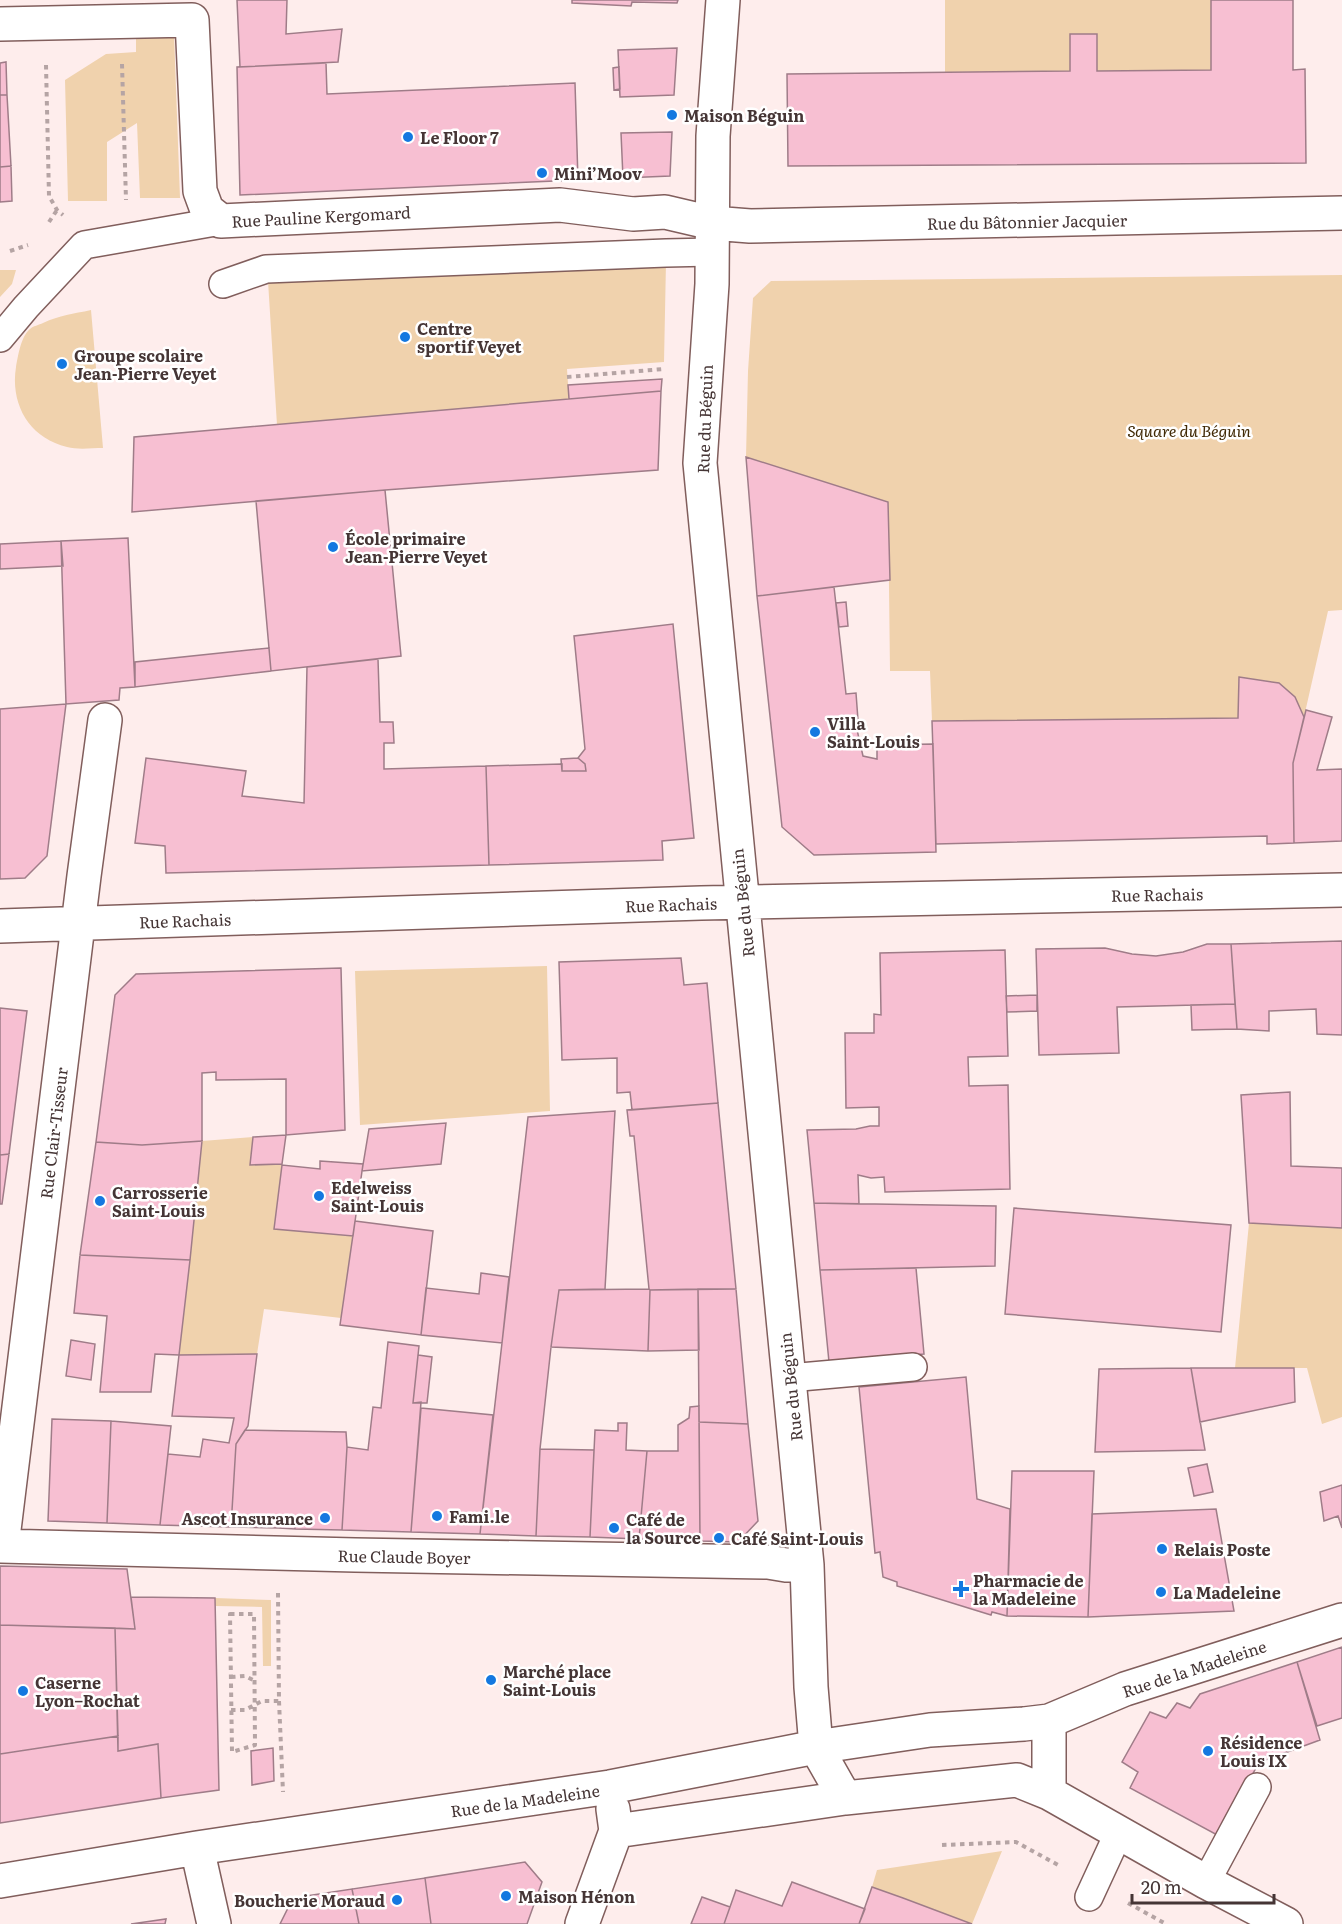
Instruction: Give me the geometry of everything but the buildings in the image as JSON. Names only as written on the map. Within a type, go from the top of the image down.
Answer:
[{"type":"street","name":"Rue du Béguin","points":[[723,0],[713,136],[712,284],[700,463],[807,1565],[811,1687],[816,1747],[845,1798]]},
{"type":"street","name":"Rue Pauline Kergomard","points":[[0,24],[46,22],[103,11],[192,20],[200,191],[207,210],[221,221],[560,205],[633,214],[665,212],[712,238]]},
{"type":"street","name":"Rue du Bâtonnier Jacquier","points":[[712,238],[750,226],[1342,213]]},
{"type":"street","name":"Rue Clair-Tisseur","points":[[1,1546],[105,720]]},
{"type":"street","name":"Rue Rachais","points":[[0,926],[742,902],[1342,890]]},
{"type":"street","name":"Rue Claude Boyer","points":[[1,1546],[807,1565]]},
{"type":"street","name":"Rue de la Madeleine","points":[[0,1881],[197,1848],[610,1787],[816,1747],[930,1730],[1049,1721],[1125,1689],[1342,1620]]},
{"type":"street","points":[[1049,1721],[1049,1793]]},
{"type":"street","points":[[616,1831],[845,1798],[1017,1780],[1049,1793],[1286,1924]]},
{"type":"street","points":[[582,1924],[616,1831],[610,1787]]},
{"type":"street","points":[[197,1848],[214,1924]]},
{"type":"lane","points":[[0,338],[84,245],[221,221]]},
{"type":"lane","points":[[223,284],[266,268],[712,238]]},
{"type":"lane","points":[[789,1378],[913,1367]]},
{"type":"lane","points":[[1206,1881],[1257,1788]]},
{"type":"lane","points":[[1089,1897],[1119,1832]]},
{"type":"path","points":[[46,22],[49,196],[57,210],[65,216]]},
{"type":"path","points":[[121,59],[126,206]]},
{"type":"path","points":[[567,377],[668,369]]},
{"type":"path","points":[[278,1589],[279,1701],[284,1792]]},
{"type":"path","points":[[230,1614],[254,1614],[255,1744],[232,1752],[231,1677],[230,1614]]},
{"type":"path","points":[[231,1677],[244,1676],[255,1681]]},
{"type":"path","points":[[231,1710],[245,1710],[262,1701],[279,1701]]},
{"type":"green space","points":[[945,0],[1211,0],[1211,70],[1097,71],[1097,34],[1070,34],[1070,71],[945,72]]},
{"type":"green space","points":[[174,34],[180,198],[140,198],[137,123],[107,142],[107,201],[68,201],[65,80],[106,54],[136,52],[136,37]]},
{"type":"green space","points":[[666,262],[664,362],[567,369],[569,399],[277,425],[268,281]]},
{"type":"green space","points":[[0,270],[16,270],[12,284],[0,297]]},
{"type":"green space","name":"Square du Béguin","points":[[1342,275],[1342,610],[1328,611],[1304,717],[1286,689],[1272,682],[1239,677],[1238,718],[932,721],[930,671],[890,671],[888,502],[746,457],[753,298],[771,281]]},
{"type":"green space","points":[[91,310],[103,448],[71,448],[42,436],[25,418],[16,394],[16,367],[22,341],[31,328],[55,318]]},
{"type":"green space","points":[[547,966],[550,1111],[360,1125],[355,971]]},
{"type":"green space","points":[[253,1137],[250,1165],[282,1164],[274,1229],[353,1236],[341,1318],[264,1309],[257,1354],[179,1355],[202,1141]]},
{"type":"green space","points":[[1249,1223],[1342,1228],[1342,1417],[1322,1424],[1307,1368],[1235,1368]]},
{"type":"green space","points":[[215,1598],[271,1600],[271,1666],[263,1666],[262,1607],[215,1606]]},
{"type":"green space","points":[[1002,1851],[972,1924],[872,1887],[877,1870]]},
{"type":"place","name":"Maison Béguin","points":[[672,115]]},
{"type":"place","name":"Le Floor 7","points":[[408,137]]},
{"type":"place","name":"Mini’Moov","points":[[542,173]]},
{"type":"place","name":"Centre sportif Veyet","points":[[405,337]]},
{"type":"place","name":"Groupe scolaire Jean-Pierre Veyet","points":[[62,364]]},
{"type":"place","name":"École primaire Jean-Pierre Veyet","points":[[333,547]]},
{"type":"place","name":"Villa Saint-Louis","points":[[815,732]]},
{"type":"place","name":"Edelweiss Saint-Louis","points":[[319,1196]]},
{"type":"place","name":"Carrosserie Saint-Louis","points":[[100,1201]]},
{"type":"place","name":"Fami.le","points":[[437,1516]]},
{"type":"place","name":"Ascot Insurance","points":[[325,1518]]},
{"type":"place","name":"Café de la Source","points":[[614,1528]]},
{"type":"place","name":"Café Saint-Louis","points":[[719,1538]]},
{"type":"place","name":"Relais Poste","points":[[1162,1549]]},
{"type":"place","name":"Pharmacie de la Madeleine","points":[[961,1589]]},
{"type":"place","name":"La Madeleine","points":[[1161,1592]]},
{"type":"place","name":"Marché place Saint-Louis","points":[[491,1680]]},
{"type":"place","name":"Caserne Lyon–Rochat","points":[[23,1691]]},
{"type":"place","name":"Résidence Louis IX","points":[[1208,1751]]},
{"type":"place","name":"Maison Hénon","points":[[506,1896]]},
{"type":"place","name":"Boucherie Moraud","points":[[397,1900]]}]
